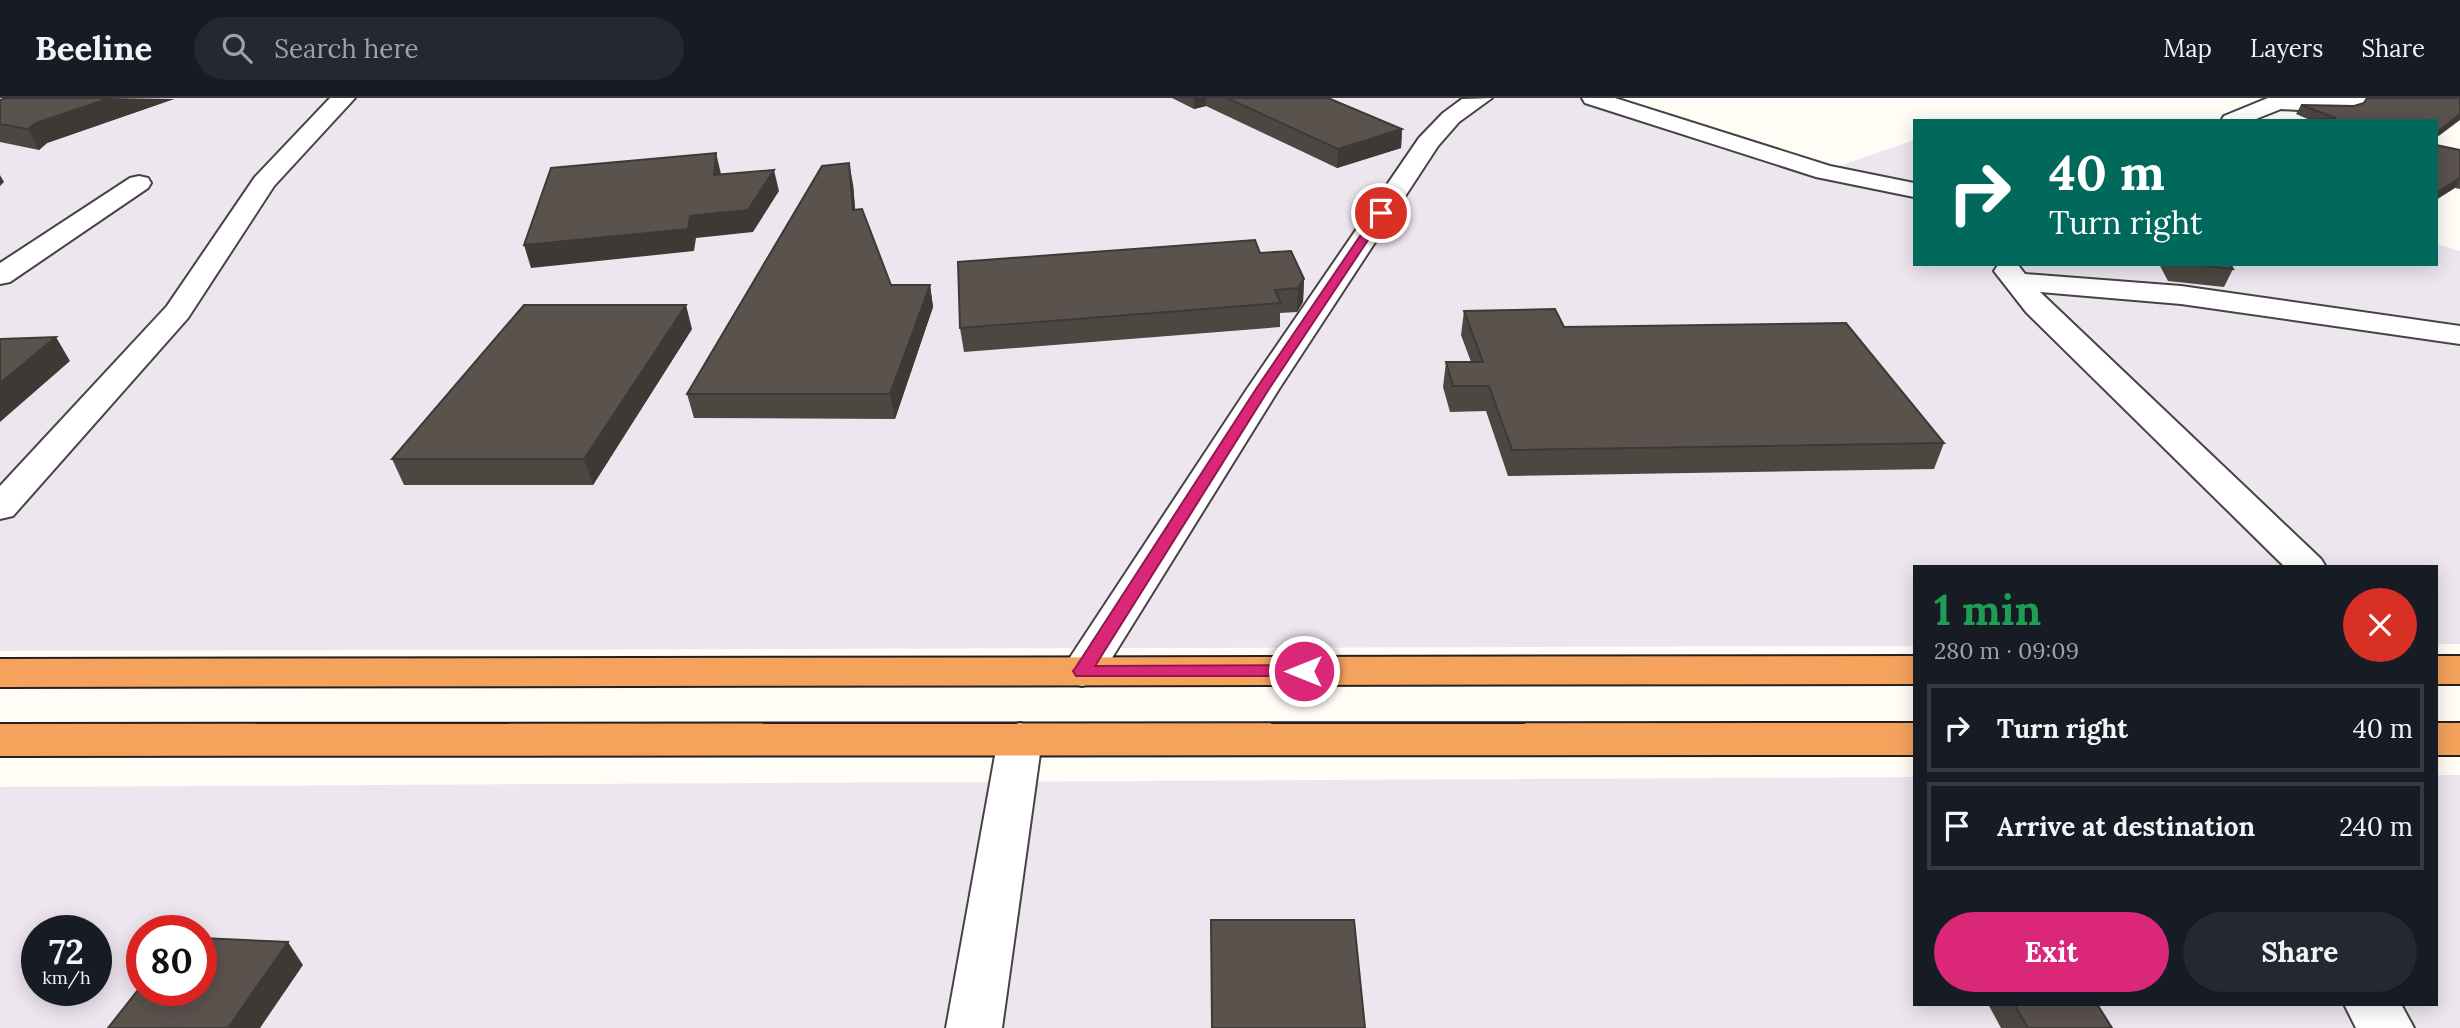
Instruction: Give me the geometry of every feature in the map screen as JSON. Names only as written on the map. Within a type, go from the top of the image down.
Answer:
[{"type":"highway","points":[[0,673],[1913,670]]},
{"type":"highway","points":[[2438,670],[2460,670]]},
{"type":"highway","points":[[0,740],[1913,739]]},
{"type":"highway","points":[[2438,739],[2460,739]]},
{"type":"street","points":[[0,508],[178,312],[264,182],[321,118],[344,98]]},
{"type":"street","points":[[1082,671],[1263,389],[1415,164],[1427,142],[1438,127],[1457,111],[1481,98]]},
{"type":"street","points":[[1593,98],[1825,172],[1913,190]]},
{"type":"street","points":[[2236,119],[2266,105],[2281,102],[2349,106],[2357,98]]},
{"type":"street","points":[[0,276],[139,183]]},
{"type":"street","points":[[2009,273],[2460,335]]},
{"type":"street","points":[[2009,273],[2036,306],[2305,565]]},
{"type":"street","points":[[974,1028],[1020,739]]},
{"type":"street","points":[[2372,1006],[2386,1028]]},
{"type":"shaded area","points":[[0,98],[1610,98],[1836,167],[1913,140],[1913,266],[2438,266],[2438,245],[2460,251],[2460,644],[2438,644],[2438,565],[1913,565],[1913,646],[0,651]]},
{"type":"shaded area","points":[[2438,775],[2460,775],[2460,1028],[0,1028],[0,787],[1913,777],[1913,1006],[2438,1006]]},
{"type":"building","points":[[110,98],[36,123],[28,129],[0,124],[0,100]]},
{"type":"building","points":[[1227,98],[1328,98],[1402,129],[1338,149]]},
{"type":"building","points":[[2367,98],[2460,98],[2460,114],[2438,131],[2438,119],[2322,119],[2336,118],[2301,105],[2354,106],[2364,103]]},
{"type":"building","points":[[2438,145],[2460,150],[2460,178],[2438,192]]},
{"type":"building","points":[[716,153],[714,175],[774,170],[748,210],[690,216],[688,229],[524,245],[551,168]]},
{"type":"building","points":[[849,163],[853,210],[862,209],[891,285],[930,285],[890,394],[687,394],[822,166]]},
{"type":"building","points":[[1255,240],[1260,253],[1291,251],[1304,279],[1298,288],[1275,290],[1281,303],[960,328],[958,262]]},
{"type":"building","points":[[2208,266],[2231,266],[2233,269]]},
{"type":"building","points":[[524,305],[686,305],[584,459],[392,459]]},
{"type":"building","points":[[1555,309],[1564,327],[1846,323],[1944,443],[1512,450],[1489,386],[1453,386],[1446,362],[1483,362],[1464,311]]},
{"type":"building","points":[[56,337],[0,383],[0,339]]},
{"type":"building","points":[[1211,920],[1354,920],[1365,1028],[1212,1028]]},
{"type":"building","points":[[217,939],[288,942],[228,1028],[108,1028],[126,1005],[217,1006]]},
{"type":"building","points":[[2015,1006],[2098,1006],[2112,1028],[2028,1028]]},
{"type":"route","points":[[1304,671],[1082,671],[1263,389],[1381,213]]}]
